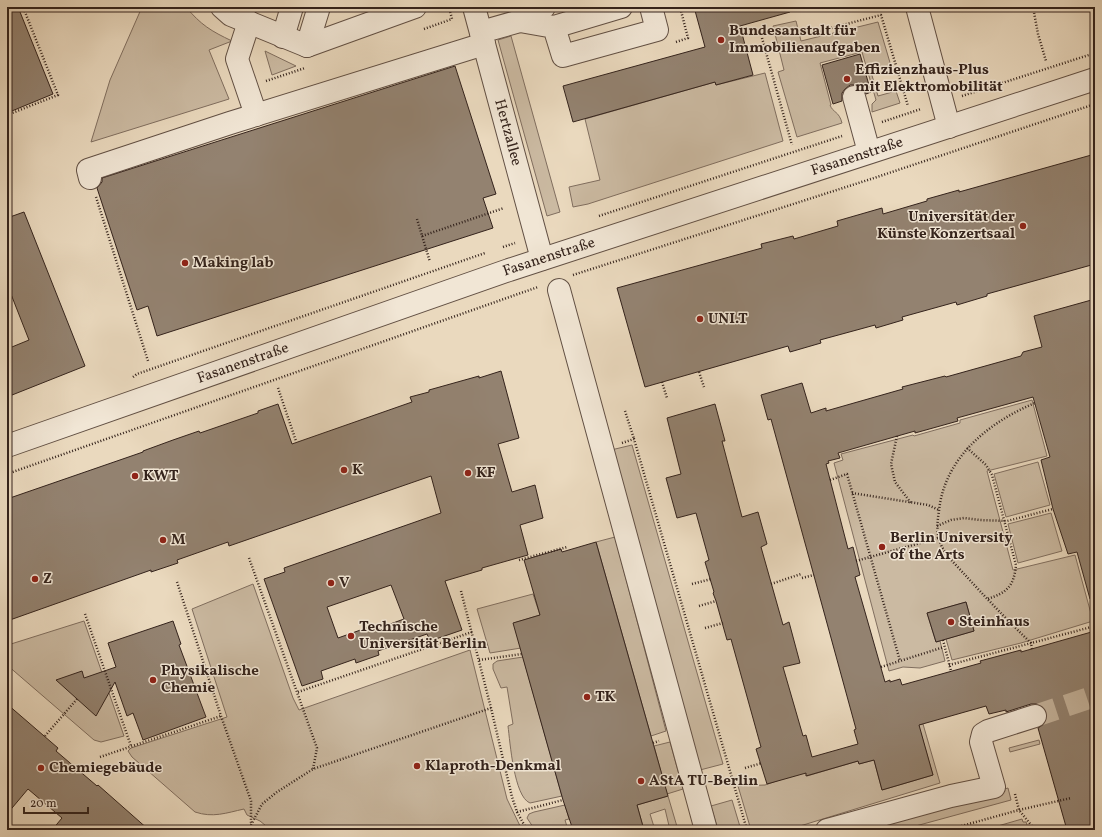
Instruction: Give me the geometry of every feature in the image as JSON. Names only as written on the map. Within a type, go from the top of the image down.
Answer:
[{"type":"street","points":[[283,37],[292,7]]},
{"type":"street","points":[[307,46],[320,7]]},
{"type":"street","points":[[256,115],[237,59],[242,14],[283,37],[307,46],[415,7]]},
{"type":"street","points":[[90,178],[88,170],[256,115],[482,38],[520,21],[544,7]]},
{"type":"street","points":[[520,21],[554,27],[621,7]]},
{"type":"street","points":[[554,27],[563,56],[657,30],[651,7]]},
{"type":"street","points":[[917,7],[949,126]]},
{"type":"street","name":"Hertzallee","points":[[474,8],[542,259]]},
{"type":"street","name":"Fasanenstraße","points":[[7,446],[542,259],[1095,79]]},
{"type":"street","points":[[854,97],[869,152]]},
{"type":"street","points":[[559,290],[706,830]]},
{"type":"street","points":[[827,830],[951,796],[994,786],[981,742],[983,734],[1035,716]]},
{"type":"path","points":[[7,115],[58,94],[22,7]]},
{"type":"path","points":[[1033,7],[1038,34],[1046,61]]},
{"type":"path","points":[[450,11],[452,19]]},
{"type":"path","points":[[808,34],[881,15],[908,106]]},
{"type":"path","points":[[762,38],[792,145]]},
{"type":"path","points":[[594,218],[1095,53]]},
{"type":"path","points":[[90,178],[148,361]]},
{"type":"path","points":[[422,236],[504,208]]},
{"type":"path","points":[[417,219],[430,262]]},
{"type":"path","points":[[502,247],[519,241]]},
{"type":"path","points":[[137,374],[487,252]]},
{"type":"path","points":[[699,372],[704,387]]},
{"type":"path","points":[[662,382],[667,398]]},
{"type":"path","points":[[278,388],[296,441]]},
{"type":"path","points":[[1032,648],[1031,643],[987,599],[948,555],[938,538],[937,526],[945,486],[952,469],[967,448],[980,434],[994,424],[1016,410],[1035,403]]},
{"type":"path","points":[[624,411],[634,439],[747,830]]},
{"type":"path","points":[[897,436],[891,464],[895,482],[911,503]]},
{"type":"path","points":[[602,448],[634,439]]},
{"type":"path","points":[[967,448],[986,465],[992,475],[1016,564],[1015,575],[1011,584],[1001,595],[987,599]]},
{"type":"path","points":[[830,480],[847,474],[900,661]]},
{"type":"path","points":[[852,493],[928,505],[939,510]]},
{"type":"path","points":[[937,526],[950,520],[964,518],[1007,521],[1053,509]]},
{"type":"path","points":[[856,561],[938,538]]},
{"type":"path","points":[[519,560],[567,548]]},
{"type":"path","points":[[249,558],[317,748],[313,768]]},
{"type":"path","points":[[771,584],[802,576],[814,575]]},
{"type":"path","points":[[692,584],[711,579]]},
{"type":"path","points":[[177,582],[221,716],[251,801],[251,825],[262,804],[313,768],[491,708]]},
{"type":"path","points":[[461,591],[512,797],[517,812],[527,830]]},
{"type":"path","points":[[699,606],[716,601]]},
{"type":"path","points":[[85,614],[131,746]]},
{"type":"path","points":[[705,628],[723,623]]},
{"type":"path","points":[[950,665],[1095,626]]},
{"type":"path","points":[[298,692],[472,632]]},
{"type":"path","points":[[943,640],[951,671]]},
{"type":"path","points":[[881,667],[944,647]]},
{"type":"path","points":[[479,660],[522,654]]},
{"type":"path","points":[[45,736],[77,699]]},
{"type":"path","points":[[100,757],[221,716]]},
{"type":"path","points":[[745,768],[762,763]]},
{"type":"path","points":[[994,786],[1012,783],[1019,810],[1035,830]]},
{"type":"path","points":[[947,830],[1019,810],[1071,798]]},
{"type":"path","points":[[517,812],[564,800]]},
{"type":"shaded area","points":[[142,7],[186,7],[207,27],[232,41],[209,50],[229,99],[91,142],[110,80]]},
{"type":"shaded area","points":[[796,21],[801,41],[878,22],[891,66],[871,72],[878,96],[896,91],[900,103],[872,112],[872,104],[876,100],[862,52],[820,63],[830,105],[838,114],[842,123],[797,137],[778,72],[784,70],[773,26]]},
{"type":"shaded area","points":[[511,36],[560,212],[547,216],[498,40]]},
{"type":"shaded area","points":[[265,51],[296,66],[272,75]]},
{"type":"shaded area","points":[[765,73],[783,141],[588,204],[573,207],[569,187],[600,180],[585,119],[715,82],[716,85]]},
{"type":"shaded area","points":[[1032,400],[1047,456],[987,471],[1013,570],[1075,555],[1093,621],[1021,643],[952,660],[946,639],[974,631],[966,602],[927,613],[936,642],[940,641],[945,661],[920,668],[903,667],[889,671],[834,463],[843,460],[841,454],[960,423],[960,420]]},
{"type":"shaded area","points":[[632,445],[723,764],[700,770],[611,450]]},
{"type":"shaded area","points":[[1038,462],[1050,505],[1006,517],[994,474]]},
{"type":"shaded area","points":[[1051,513],[1062,551],[1018,563],[1008,524]]},
{"type":"shaded area","points":[[615,537],[666,731],[651,736],[596,542]]},
{"type":"shaded area","points":[[253,584],[293,698],[299,710],[470,650],[507,799],[522,830],[271,830],[260,821],[247,815],[244,809],[214,815],[195,812],[132,757],[128,751],[131,748],[227,717],[192,609]]},
{"type":"shaded area","points":[[533,594],[540,615],[514,623],[521,648],[490,653],[477,609]]},
{"type":"shaded area","points":[[84,621],[124,736],[101,742],[94,740],[7,665],[7,647],[11,644]]},
{"type":"shaded area","points":[[523,657],[562,796],[530,803],[525,799],[520,791],[514,768],[508,726],[513,724],[507,687],[501,688],[493,669],[493,664],[497,661]]},
{"type":"shaded area","points":[[923,724],[940,783],[787,830],[751,830],[738,786],[765,785],[805,771],[807,776],[858,761],[859,764],[874,760],[882,790],[933,775],[921,734],[913,726]]},
{"type":"shaded area","points":[[1039,740],[1040,744],[1010,752],[1009,748]]},
{"type":"shaded area","points":[[670,742],[683,789],[667,794],[654,746]]},
{"type":"shaded area","points":[[1008,788],[1011,800],[901,830],[857,830]]},
{"type":"shaded area","points":[[668,796],[678,830],[670,830],[665,809],[650,814],[655,830],[644,830],[637,805]]},
{"type":"shaded area","points":[[732,800],[741,830],[718,830],[711,806]]},
{"type":"shaded area","points":[[565,805],[569,819],[565,820],[568,830],[535,830],[527,818],[529,814],[534,812]]},
{"type":"shaded area","points":[[1022,819],[1023,822],[1026,822],[1029,830],[984,830]]},
{"type":"building","points":[[7,7],[18,7],[53,94],[7,113]]},
{"type":"building","points":[[694,7],[789,7],[790,12],[740,26],[753,75],[716,85],[715,82],[573,122],[563,86],[705,47]]},
{"type":"building","name":"Effizienzhaus-Plus mit Elektromobilität","points":[[860,54],[871,92],[866,94],[863,88],[858,85],[850,85],[842,93],[842,101],[833,104],[822,65]]},
{"type":"building","points":[[455,66],[496,194],[483,198],[493,228],[157,336],[148,306],[137,310],[97,188],[102,182],[102,178]]},
{"type":"building","points":[[1095,154],[1095,264],[987,294],[987,296],[957,305],[956,302],[902,317],[903,320],[876,328],[875,325],[820,340],[821,343],[790,352],[788,346],[645,387],[617,288],[762,248],[761,244],[793,236],[794,239],[838,226],[837,221],[882,208],[883,214],[927,201],[927,199],[959,190],[959,192]]},
{"type":"building","points":[[24,212],[85,366],[7,397],[7,349],[29,340],[7,284],[7,218]]},
{"type":"building","points":[[1095,299],[1095,599],[1090,599],[1077,552],[1068,554],[1053,509],[1041,460],[1050,457],[1033,397],[957,418],[958,421],[915,433],[915,431],[838,453],[840,458],[828,461],[829,463],[826,464],[848,549],[853,547],[860,575],[855,577],[885,682],[900,679],[902,685],[981,663],[980,661],[1021,650],[1021,652],[1095,631],[1095,830],[1067,830],[1038,728],[1044,724],[1047,718],[1047,713],[1044,707],[1037,704],[1031,704],[1006,712],[1006,710],[989,714],[986,706],[919,725],[933,775],[882,790],[874,760],[859,764],[858,761],[806,776],[806,773],[767,784],[756,749],[761,747],[731,639],[727,640],[713,593],[714,592],[705,562],[709,560],[696,513],[677,518],[666,478],[681,474],[667,418],[715,404],[725,441],[722,441],[742,517],[758,512],[767,544],[761,547],[783,625],[789,622],[800,663],[783,667],[803,736],[806,735],[812,757],[858,744],[854,730],[856,729],[771,419],[768,420],[761,395],[802,383],[811,413],[826,408],[826,411],[903,389],[902,387],[946,377],[1021,356],[1023,352],[1042,347],[1034,316]]},
{"type":"building","points":[[501,371],[519,438],[498,444],[512,492],[535,485],[543,518],[520,525],[528,555],[482,568],[482,570],[445,581],[462,630],[430,641],[427,634],[378,651],[379,655],[356,663],[355,659],[321,671],[323,679],[302,686],[264,579],[285,572],[284,568],[441,513],[431,476],[229,546],[228,542],[177,560],[178,563],[151,572],[151,570],[7,621],[7,499],[199,431],[200,433],[258,413],[258,411],[278,404],[292,444],[412,402],[410,397],[429,392],[429,390],[479,376],[479,378]],"holes":[[[391,585],[404,619],[371,631],[369,627],[338,638],[327,607]]]},
{"type":"building","name":"TK","points":[[596,542],[668,796],[637,805],[644,830],[573,830],[563,800],[513,623],[540,615],[524,560],[561,549],[562,552]]},
{"type":"building","name":"Steinhaus","points":[[966,602],[974,631],[936,642],[927,613]]},
{"type":"building","name":"Physikalische Chemie","points":[[173,621],[181,644],[179,645],[206,717],[143,740],[133,713],[127,716],[115,682],[96,716],[56,680],[82,671],[84,678],[116,667],[108,643]]},
{"type":"building","name":"Chemiegebäude","points":[[7,704],[58,748],[56,751],[97,786],[98,785],[149,830],[52,830],[62,818],[28,789],[7,814]]},
{"type":"tunnel","points":[[1035,716],[1095,696]]},
{"type":"place","name":"Bundesanstalt für Immobilienaufgaben","points":[[721,40]]},
{"type":"place","name":"Effizienzhaus-Plus mit Elektromobilität","points":[[847,79]]},
{"type":"place","name":"Universität der Künste Konzertsaal","points":[[1023,226]]},
{"type":"place","name":"Making lab","points":[[185,263]]},
{"type":"place","name":"UNI.T","points":[[700,319]]},
{"type":"place","name":"K","points":[[344,470]]},
{"type":"place","name":"KF","points":[[468,473]]},
{"type":"place","name":"KWT","points":[[135,476]]},
{"type":"place","name":"M","points":[[163,540]]},
{"type":"place","name":"Berlin University of the Arts","points":[[882,547]]},
{"type":"place","name":"Z","points":[[35,579]]},
{"type":"place","name":"V","points":[[331,583]]},
{"type":"place","name":"Steinhaus","points":[[951,622]]},
{"type":"place","name":"Technische Universität Berlin","points":[[351,636]]},
{"type":"place","name":"Physikalische Chemie","points":[[153,680]]},
{"type":"place","name":"TK","points":[[587,697]]},
{"type":"place","name":"Klaproth-Denkmal","points":[[417,766]]},
{"type":"place","name":"Chemiegebäude","points":[[41,768]]},
{"type":"place","name":"AStA TU-Berlin","points":[[641,781]]}]
